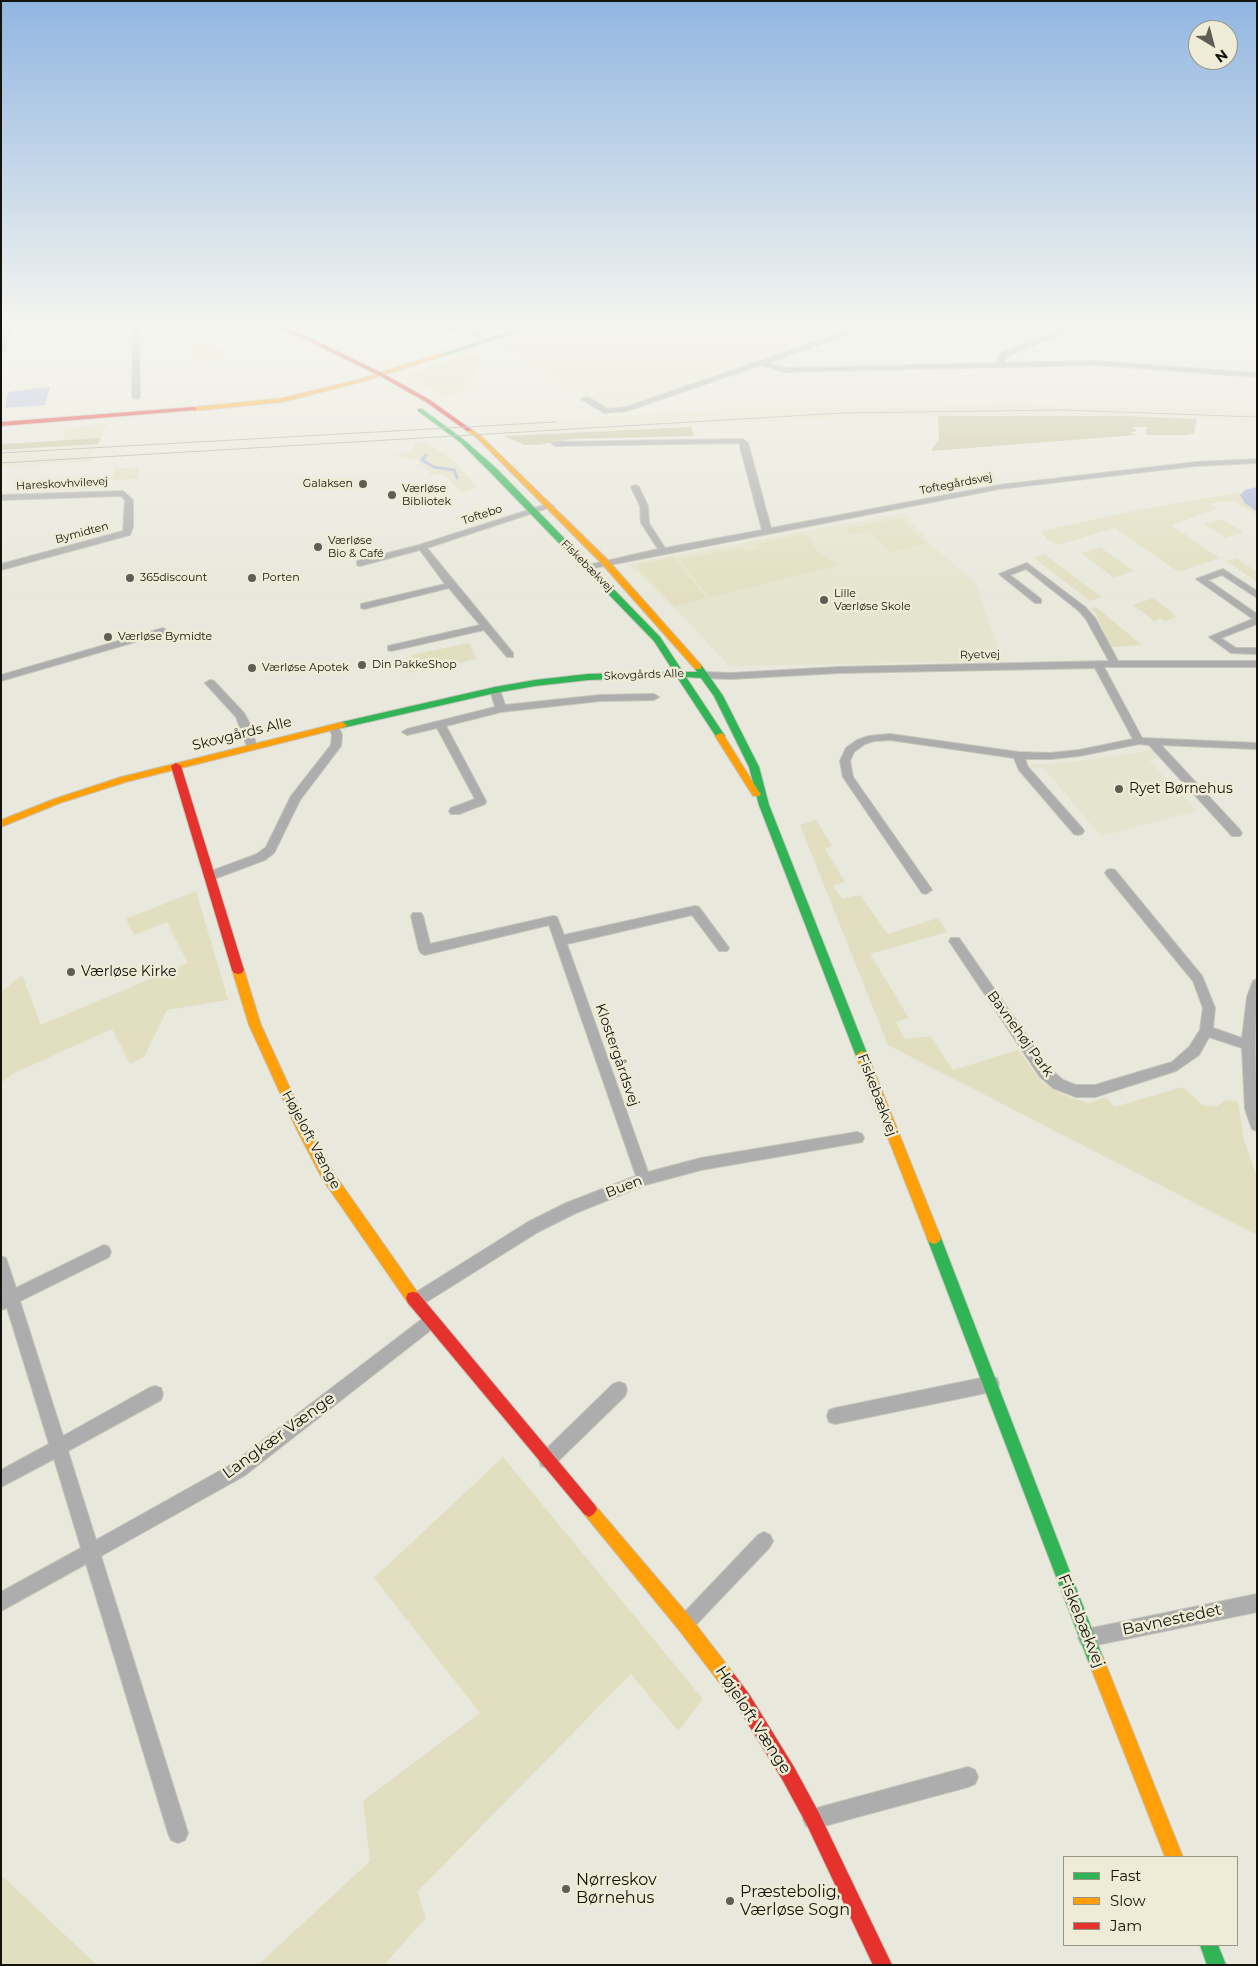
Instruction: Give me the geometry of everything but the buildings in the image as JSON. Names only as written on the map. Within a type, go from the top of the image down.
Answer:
[{"type":"street","points":[[1,424],[94,418]]},
{"type":"street","name":"Fiskebækvej","points":[[431,418],[462,441],[533,511],[656,639],[681,674],[764,805]]},
{"type":"street","name":"Fiskebækvej","points":[[452,418],[479,437],[605,562],[679,643],[704,675],[736,728],[754,767],[764,805],[991,1384],[1087,1638],[1174,1856]]},
{"type":"street","points":[[556,444],[740,441],[744,443],[767,531]]},
{"type":"street","name":"Toftegårdsvej","points":[[587,568],[605,562],[999,487],[1196,464],[1257,461]]},
{"type":"street","points":[[635,487],[644,506],[645,524],[663,551]]},
{"type":"street","name":"Hareskovhvilevej","points":[[1,498],[123,493]]},
{"type":"street","name":"Bymidten","points":[[1,567],[96,543],[127,533],[129,527],[129,500],[123,493]]},
{"type":"street","name":"Toftebo","points":[[360,563],[422,547],[550,506]]},
{"type":"street","points":[[422,547],[451,585],[510,655]]},
{"type":"street","points":[[1038,601],[1003,574],[1027,566],[1082,609],[1090,618],[1115,664]]},
{"type":"street","points":[[1257,595],[1223,572],[1201,579],[1257,619]]},
{"type":"street","points":[[364,606],[451,585]]},
{"type":"street","points":[[1257,619],[1214,637],[1234,651],[1257,651]]},
{"type":"street","points":[[391,648],[486,627]]},
{"type":"street","points":[[1,678],[163,631]]},
{"type":"street","name":"Ryetvej","points":[[704,675],[731,676],[847,670],[1115,664],[1257,664]]},
{"type":"street","points":[[1098,665],[1139,741]]},
{"type":"street","name":"Skovgårds Alle","points":[[1,824],[66,798],[124,779],[334,727],[495,690],[588,677],[704,675]]},
{"type":"street","points":[[210,683],[240,715],[245,724],[252,747]]},
{"type":"street","points":[[495,690],[501,709]]},
{"type":"street","name":"Skovgårds Alle","points":[[407,732],[501,709],[600,698],[654,697]]},
{"type":"street","points":[[440,724],[480,801],[456,811]]},
{"type":"street","points":[[210,876],[261,857],[270,850],[296,798],[336,746],[337,735],[334,727]]},
{"type":"street","points":[[926,890],[848,776],[845,761],[850,750],[860,742],[873,738],[890,737],[1018,755],[1051,756],[1079,753],[1139,741],[1256,748]]},
{"type":"street","points":[[1152,742],[1236,832]]},
{"type":"street","points":[[1018,755],[1023,768],[1078,831]]},
{"type":"street","name":"Højeloft Vænge","points":[[176,766],[256,1025],[301,1126],[352,1213],[415,1302],[685,1624],[756,1718],[813,1819],[883,1965]]},
{"type":"street","name":"Bavnehøj Park","points":[[955,941],[1045,1073],[1058,1084],[1076,1091],[1095,1092],[1176,1066],[1194,1051],[1206,1031],[1209,1008],[1198,979],[1111,873]]},
{"type":"street","points":[[560,941],[694,910],[723,948]]},
{"type":"street","name":"Klostergårdsvej","points":[[417,916],[425,950],[553,920],[644,1179]]},
{"type":"street","points":[[1257,984],[1253,997],[1248,1045],[1252,1110],[1257,1125]]},
{"type":"street","points":[[1206,1031],[1248,1045]]},
{"type":"street","name":"Buen","points":[[415,1302],[533,1227],[571,1208],[644,1179],[701,1164],[857,1138]]},
{"type":"street","points":[[6,1300],[104,1252]]},
{"type":"street","points":[[1,1264],[6,1300],[58,1448],[178,1833]]},
{"type":"street","name":"Langkær Vænge","points":[[1,1602],[238,1470],[431,1321]]},
{"type":"street","points":[[835,1416],[991,1384]]},
{"type":"street","points":[[547,1460],[619,1390]]},
{"type":"street","points":[[1,1479],[155,1394]]},
{"type":"street","points":[[685,1624],[764,1541]]},
{"type":"street","name":"Bavnestedet","points":[[1087,1638],[1257,1603]]},
{"type":"street","points":[[813,1819],[968,1777]]},
{"type":"street","points":[[1209,1946],[1217,1965]]},
{"type":"shaded area","points":[[584,418],[857,418],[507,435],[492,423]]},
{"type":"shaded area","points":[[938,418],[1197,419],[1194,433],[1188,435],[1147,435],[1145,431],[1148,427],[1132,427],[1137,431],[1130,433],[1137,435],[931,451],[939,439]]},
{"type":"shaded area","points":[[1158,418],[1257,418],[1257,423]]},
{"type":"shaded area","points":[[110,423],[106,426],[98,444],[61,446],[66,428]]},
{"type":"shaded area","points":[[691,427],[694,436],[571,439],[538,445],[524,445],[504,436]]},
{"type":"shaded area","points":[[101,438],[98,444],[1,450],[1,444]]},
{"type":"shaded area","points":[[417,441],[427,442],[452,459],[477,486],[462,493],[443,474],[431,475],[417,460],[393,456],[412,450],[413,443]]},
{"type":"shaded area","points":[[98,444],[92,462],[1,468],[1,450]]},
{"type":"shaded area","points":[[139,467],[139,479],[112,480],[115,468]]},
{"type":"shaded area","points":[[1257,489],[1257,515],[1235,502],[1221,501],[1210,504],[1217,509],[1171,525],[1219,558],[1178,572],[1115,528],[1058,545],[1048,540],[1041,531],[1134,511]]},
{"type":"shaded area","name":"Lille Værløse Skole","points":[[904,513],[933,546],[975,582],[1003,661],[729,666],[685,618],[628,564]]},
{"type":"shaded area","points":[[898,518],[927,544],[891,553],[870,531],[852,535],[846,529]]},
{"type":"shaded area","points":[[1222,519],[1243,532],[1226,538],[1204,524]]},
{"type":"shaded area","points":[[807,534],[813,541],[813,546],[817,551],[839,565],[709,597],[679,559],[743,547],[747,551],[757,549],[754,544]]},
{"type":"shaded area","points":[[1100,547],[1134,571],[1114,578],[1081,553]]},
{"type":"shaded area","points":[[1044,554],[1102,597],[1090,601],[1034,558]]},
{"type":"shaded area","points":[[674,557],[706,598],[675,606],[637,568],[642,563]]},
{"type":"shaded area","points":[[1236,558],[1257,572],[1257,582],[1226,561]]},
{"type":"shaded area","points":[[1153,598],[1176,617],[1165,621],[1161,618],[1154,621],[1133,605]]},
{"type":"shaded area","points":[[1096,607],[1142,645],[1111,647],[1095,613],[1090,609]]},
{"type":"shaded area","points":[[469,643],[477,659],[407,673],[403,664],[414,662],[411,655]]},
{"type":"shaded area","name":"Ryet Børnehus","points":[[1154,750],[1159,758],[1149,761],[1196,811],[1101,836],[1043,767],[1031,768],[1030,765],[1073,762]]},
{"type":"shaded area","points":[[816,820],[832,846],[825,849],[845,882],[833,886],[842,899],[860,895],[888,934],[938,918],[947,932],[870,954],[909,1018],[896,1022],[905,1039],[930,1036],[953,1070],[1018,1050],[1043,1083],[1071,1098],[1090,1103],[1106,1097],[1114,1107],[1183,1087],[1202,1105],[1217,1107],[1225,1100],[1238,1102],[1244,1140],[1257,1177],[1257,1235],[888,1045],[800,825]]},
{"type":"shaded area","points":[[196,891],[228,1000],[167,1010],[144,1057],[130,1064],[112,1029],[14,1073],[1,1083],[1,992],[22,975],[41,1025],[188,963],[167,922],[134,935],[126,919]]},
{"type":"shaded area","points":[[503,1457],[703,1699],[678,1731],[631,1674],[417,1892],[426,1918],[384,1965],[258,1965],[370,1861],[363,1801],[480,1713],[374,1578]]},
{"type":"shaded area","points":[[1,1875],[97,1965],[1,1965]]},
{"type":"water","points":[[1257,487],[1257,512],[1245,503],[1240,495],[1245,490]]},
{"type":"waterway","points":[[426,455],[422,460],[434,467],[454,470],[457,478]]},
{"type":"tram line","points":[[1,463],[762,418]]},
{"type":"tram line","points":[[1,453],[555,422]]},
{"type":"traffic: fast","points":[[430,418],[462,441],[494,471],[657,639],[720,736]]},
{"type":"traffic: fast","points":[[698,667],[718,696],[754,767],[764,805],[862,1056]]},
{"type":"traffic: fast","points":[[342,725],[495,690],[535,683],[588,677],[657,674],[704,675]]},
{"type":"traffic: fast","points":[[934,1238],[1097,1663]]},
{"type":"traffic: fast","points":[[1209,1946],[1217,1965]]},
{"type":"traffic: slow","points":[[469,430],[479,437],[605,562],[698,667]]},
{"type":"traffic: slow","points":[[1,824],[57,801],[124,779],[342,725]]},
{"type":"traffic: slow","points":[[720,736],[756,794]]},
{"type":"traffic: slow","points":[[238,970],[255,1025],[301,1126],[328,1176],[413,1298]]},
{"type":"traffic: slow","points":[[862,1056],[934,1238]]},
{"type":"traffic: slow","points":[[589,1509],[685,1624],[728,1680]]},
{"type":"traffic: slow","points":[[1097,1663],[1174,1856]]},
{"type":"traffic: jam","points":[[1,424],[81,418]]},
{"type":"traffic: jam","points":[[452,418],[469,430]]},
{"type":"traffic: jam","points":[[176,766],[238,970]]},
{"type":"traffic: jam","points":[[413,1298],[589,1509]]},
{"type":"traffic: jam","points":[[728,1680],[743,1700],[788,1773],[813,1819],[883,1965]]},
{"type":"place","name":"Galaksen","points":[[363,484]]},
{"type":"place","name":"Værløse Bibliotek","points":[[392,495]]},
{"type":"place","name":"Værløse Bio & Café","points":[[318,547]]},
{"type":"place","name":"365discount","points":[[130,578]]},
{"type":"place","name":"Porten","points":[[252,578]]},
{"type":"place","name":"Lille Værløse Skole","points":[[824,600]]},
{"type":"place","name":"Værløse Bymidte","points":[[108,637]]},
{"type":"place","name":"Din PakkeShop","points":[[362,665]]},
{"type":"place","name":"Værløse Apotek","points":[[252,668]]},
{"type":"place","name":"Ryet Børnehus","points":[[1119,789]]},
{"type":"place","name":"Værløse Kirke","points":[[71,972]]},
{"type":"place","name":"Nørreskov Børnehus","points":[[566,1889]]},
{"type":"place","name":"Præstebolig, Værløse Sogn","points":[[730,1901]]}]
